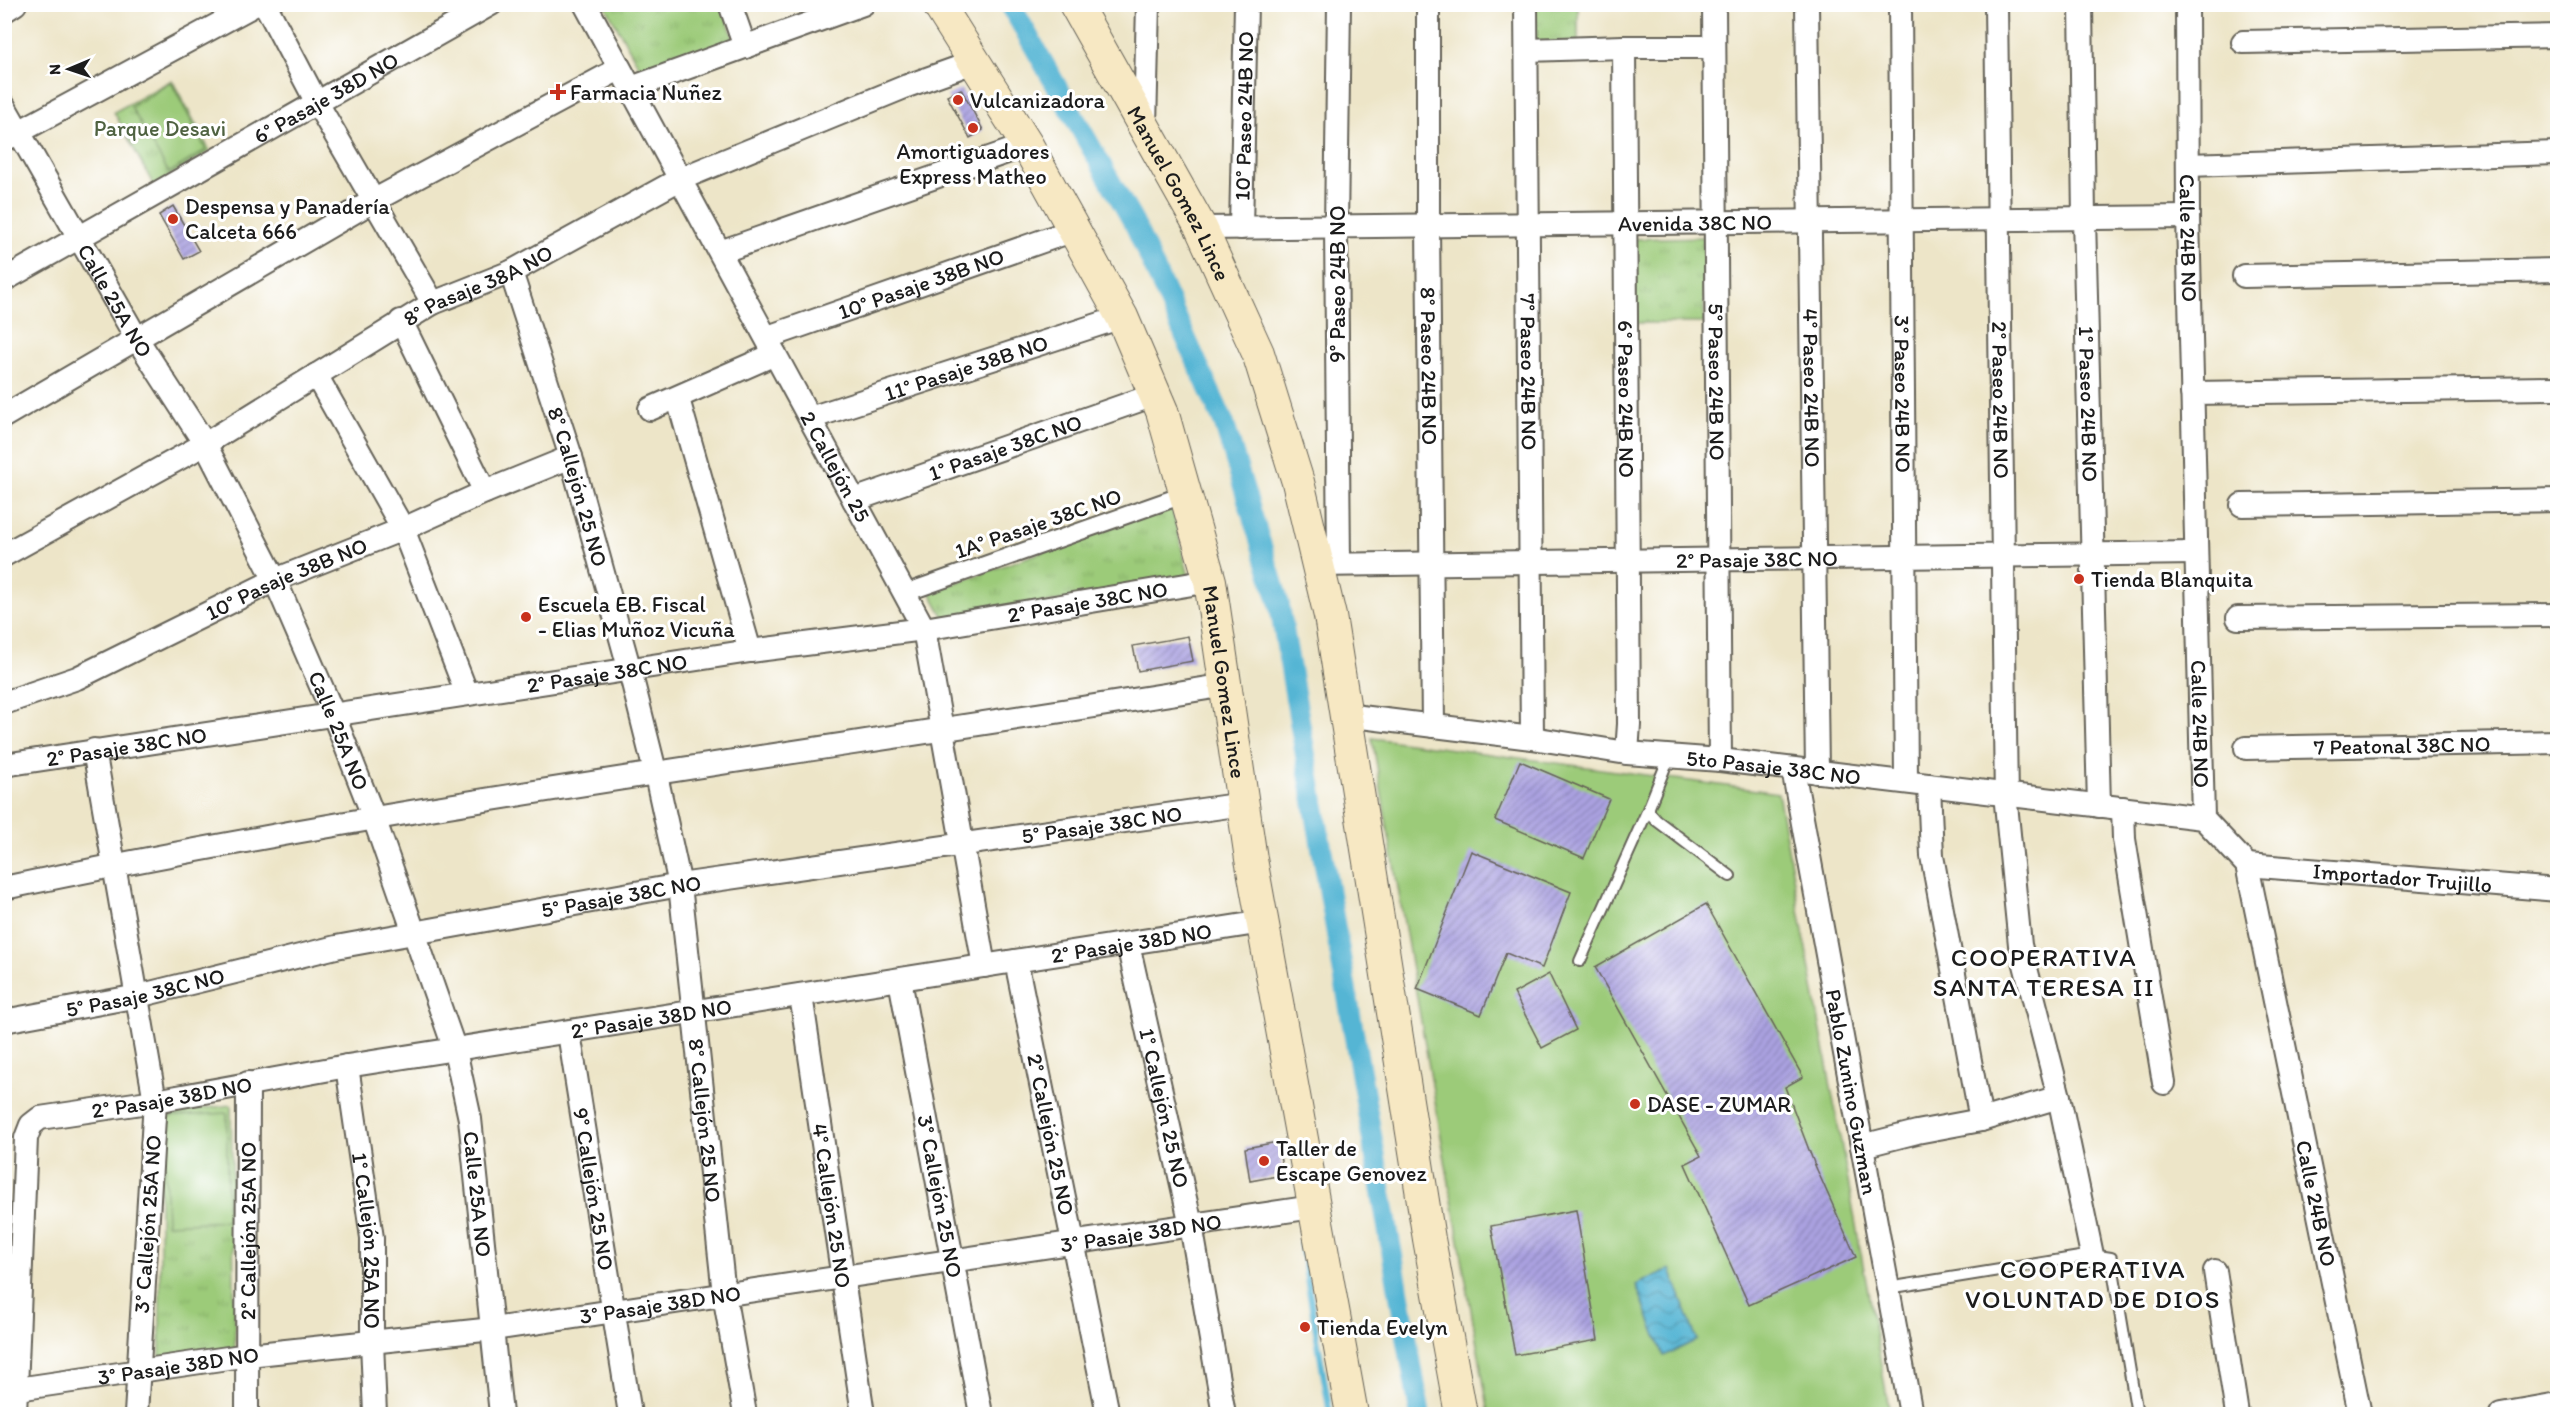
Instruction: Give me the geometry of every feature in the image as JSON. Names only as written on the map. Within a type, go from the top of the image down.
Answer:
[{"type":"main road","name":"Manuel Gomez Lince","points":[[938,4],[1027,145],[1122,317],[1157,394],[1210,581],[1263,922],[1352,1414]]},
{"type":"main road","name":"Manuel Gomez Lince","points":[[1075,4],[1201,228],[1257,353],[1298,482],[1328,565],[1330,616],[1345,715],[1429,1239],[1461,1414]]},
{"type":"street","points":[[4,11],[15,4]]},
{"type":"street","points":[[12,136],[256,4]]},
{"type":"street","points":[[265,4],[317,103],[433,303]]},
{"type":"street","name":"6° Pasaje 38D NO","points":[[4,280],[491,4]]},
{"type":"street","name":"2 Callejón 25","points":[[585,4],[924,629],[984,966]]},
{"type":"street","points":[[730,4],[745,47]]},
{"type":"street","points":[[4,416],[373,201],[625,78],[745,47],[863,4]]},
{"type":"street","points":[[1145,128],[1148,4]]},
{"type":"street","name":"10° Paseo 24B NO","points":[[1241,228],[1246,4]]},
{"type":"street","name":"9° Paseo 24B NO","points":[[1328,565],[1339,4]]},
{"type":"street","name":"8° Paseo 24B NO","points":[[1428,4],[1433,726]]},
{"type":"street","name":"7° Paseo 24B NO","points":[[1526,4],[1530,224],[1532,738]]},
{"type":"street","name":"5° Paseo 24B NO","points":[[1714,4],[1720,760]]},
{"type":"street","name":"4° Paseo 24B NO","points":[[1806,4],[1817,772]]},
{"type":"street","name":"3° Paseo 24B NO","points":[[1900,4],[1906,782]]},
{"type":"street","name":"2° Paseo 24B NO","points":[[1996,4],[2007,794],[2020,945],[2059,1097],[2092,1255]]},
{"type":"street","name":"1° Paseo 24B NO","points":[[2081,4],[2084,218],[2099,806]]},
{"type":"street","name":"Calle 24B NO","points":[[2187,4],[2188,217],[2203,818],[2247,865],[2360,1414]]},
{"type":"street","points":[[2243,42],[2558,36]]},
{"type":"street","name":"6° Paseo 24B NO","points":[[1624,47],[1628,561],[1627,753]]},
{"type":"street","points":[[1527,50],[1714,47]]},
{"type":"street","name":"8° Pasaje 38A NO","points":[[4,555],[205,444],[433,303],[511,272],[680,179],[907,86],[974,62]]},
{"type":"street","name":"Calle 25A NO","points":[[4,106],[12,136],[78,238],[137,339],[205,444],[275,579],[334,716],[374,818],[412,933],[455,1050],[470,1119],[501,1414]]},
{"type":"street","points":[[720,252],[1027,145]]},
{"type":"street","points":[[2188,165],[2558,153]]},
{"type":"street","name":"Avenida 38C NO","points":[[1201,228],[2188,217]]},
{"type":"street","name":"10° Pasaje 38B NO","points":[[650,409],[678,399],[772,346],[1074,230]]},
{"type":"street","points":[[2244,276],[2558,270]]},
{"type":"street","name":"8° Callejón 25 NO","points":[[511,272],[571,457],[630,671],[680,885],[724,1294],[745,1414]]},
{"type":"street","name":"11° Pasaje 38B NO","points":[[810,418],[1122,317]]},
{"type":"street","points":[[401,321],[485,492]]},
{"type":"street","points":[[316,375],[403,530],[468,694]]},
{"type":"street","points":[[2192,393],[2558,388]]},
{"type":"street","name":"1° Pasaje 38C NO","points":[[854,500],[1157,394]]},
{"type":"street","points":[[678,399],[750,651]]},
{"type":"street","name":"10° Pasaje 38B NO","points":[[4,703],[78,678],[275,579],[403,530],[485,492],[571,457]]},
{"type":"street","name":"1A° Pasaje 38C NO","points":[[905,593],[1185,494]]},
{"type":"street","points":[[2242,505],[2558,500]]},
{"type":"street","name":"2° Pasaje 38C NO","points":[[1328,565],[2196,553]]},
{"type":"street","name":"2° Pasaje 38C NO","points":[[4,765],[750,651],[924,629],[1210,581]]},
{"type":"street","points":[[2238,618],[2558,615]]},
{"type":"street","points":[[4,888],[114,865],[374,818],[1208,688]]},
{"type":"street","name":"5to Pasaje 38C NO","points":[[1345,715],[1532,738],[1627,753],[1669,758],[1720,760],[2203,818]]},
{"type":"street","name":"7 Peatonal 38C NO","points":[[2246,748],[2558,742]]},
{"type":"street","name":"3° Callejón 25A NO","points":[[94,750],[155,1101],[136,1414]]},
{"type":"street","name":"Pablo Zunino Guzman","points":[[1793,769],[1911,1414]]},
{"type":"street","points":[[1929,785],[1932,856],[1982,1120]]},
{"type":"street","name":"5° Pasaje 38C NO","points":[[4,1022],[138,996],[336,947],[680,885],[1243,804]]},
{"type":"street","points":[[2123,808],[2124,839],[2164,1083]]},
{"type":"street","name":"Importador Trujillo","points":[[2247,865],[2558,890]]},
{"type":"street","name":"2° Pasaje 38D NO","points":[[10,1390],[26,1138],[31,1125],[40,1118],[155,1101],[347,1066],[569,1033],[1263,922]]},
{"type":"street","name":"1° Callejón 25 NO","points":[[1128,944],[1191,1225],[1224,1414]]},
{"type":"street","name":"2° Callejón 25 NO","points":[[1016,961],[1108,1414]]},
{"type":"street","name":"3° Callejón 25 NO","points":[[900,980],[981,1414]]},
{"type":"street","name":"4° Callejón 25 NO","points":[[801,995],[863,1414]]},
{"type":"street","name":"9° Callejón 25 NO","points":[[569,1033],[630,1414]]},
{"type":"street","name":"1° Callejón 25A NO","points":[[347,1066],[372,1238],[375,1414]]},
{"type":"street","name":"2° Callejón 25A NO","points":[[247,1414],[248,1083]]},
{"type":"street","points":[[1862,1146],[1917,1132],[1982,1120],[2059,1097]]},
{"type":"street","name":"3° Pasaje 38D NO","points":[[10,1390],[248,1355],[493,1329],[1313,1207]]},
{"type":"street","points":[[2216,1271],[2237,1414]]},
{"type":"street","points":[[10,1390],[15,1414]]},
{"type":"street","points":[[2501,1414],[2558,1404]]},
{"type":"lane","points":[[1580,961],[1669,758]]},
{"type":"lane","points":[[1649,807],[1649,812],[1656,820],[1730,876]]},
{"type":"lane","points":[[1888,1288],[2092,1255],[2111,1258],[2137,1414]]},
{"type":"green space","points":[[605,5],[722,5],[736,45],[646,79]]},
{"type":"green space","points":[[1534,5],[1578,5],[1578,42],[1535,42]]},
{"type":"green space","name":"Parque Desavi","points":[[172,80],[210,151],[154,186],[114,112]]},
{"type":"green space","name":"Parque Desavi","points":[[171,82],[206,150],[169,173],[131,107]]},
{"type":"green space","points":[[1703,237],[1704,323],[1633,323],[1632,239]]},
{"type":"green space","points":[[1171,506],[1189,577],[946,621],[930,592]]},
{"type":"green space","name":"DASE - ZUMAR","points":[[1372,738],[1778,793],[1890,1414],[1489,1414]]},
{"type":"green space","points":[[231,1105],[235,1349],[160,1361],[160,1114]]},
{"type":"green space","points":[[227,1113],[227,1221],[167,1224],[163,1117]]},
{"type":"water","points":[[1670,1269],[1697,1340],[1664,1356],[1636,1285]]},
{"type":"building","points":[[961,89],[983,130],[970,138],[947,96]]},
{"type":"building","points":[[173,206],[199,251],[184,259],[159,215]]},
{"type":"building","points":[[1188,636],[1193,661],[1138,671],[1133,646]]},
{"type":"building","points":[[1520,761],[1609,799],[1584,858],[1495,820]]},
{"type":"building","points":[[1471,851],[1571,892],[1542,968],[1506,953],[1481,1015],[1417,989]]},
{"type":"building","points":[[1706,904],[1803,1077],[1785,1087],[1814,1163],[1856,1257],[1749,1305],[1685,1164],[1701,1156],[1595,967]]},
{"type":"building","points":[[1549,974],[1576,1030],[1542,1048],[1514,993]]},
{"type":"building","name":"Taller de Escape Genovez","points":[[1278,1142],[1283,1175],[1250,1181],[1245,1148]]},
{"type":"building","points":[[1576,1210],[1598,1340],[1515,1355],[1491,1226]]},
{"type":"waterway","points":[[1010,4],[1135,225],[1224,423],[1279,603],[1420,1414]]},
{"type":"waterway","points":[[1301,1243],[1330,1414]]},
{"type":"place","name":"Farmacia Nuñez","points":[[558,92]]},
{"type":"place","name":"Vulcanizadora","points":[[958,100]]},
{"type":"place","name":"Amortiguadores Express Matheo","points":[[973,128]]},
{"type":"place","name":"Despensa y Panadería Calceta 666","points":[[173,219]]},
{"type":"place","name":"Tienda Blanquita","points":[[2079,579]]},
{"type":"place","name":"Escuela EB. Fiscal - Elias Muñoz Vicuña","points":[[526,617]]},
{"type":"place","name":"DASE - ZUMAR","points":[[1635,1104]]},
{"type":"place","name":"Taller de Escape Genovez","points":[[1264,1161]]},
{"type":"place","name":"Tienda Evelyn","points":[[1305,1327]]},
{"type":"district","name":"COOPERATIVA SANTA TERESA II","points":[[2044,972]]},
{"type":"district","name":"COOPERATIVA VOLUNTAD DE DIOS","points":[[2093,1284]]}]
